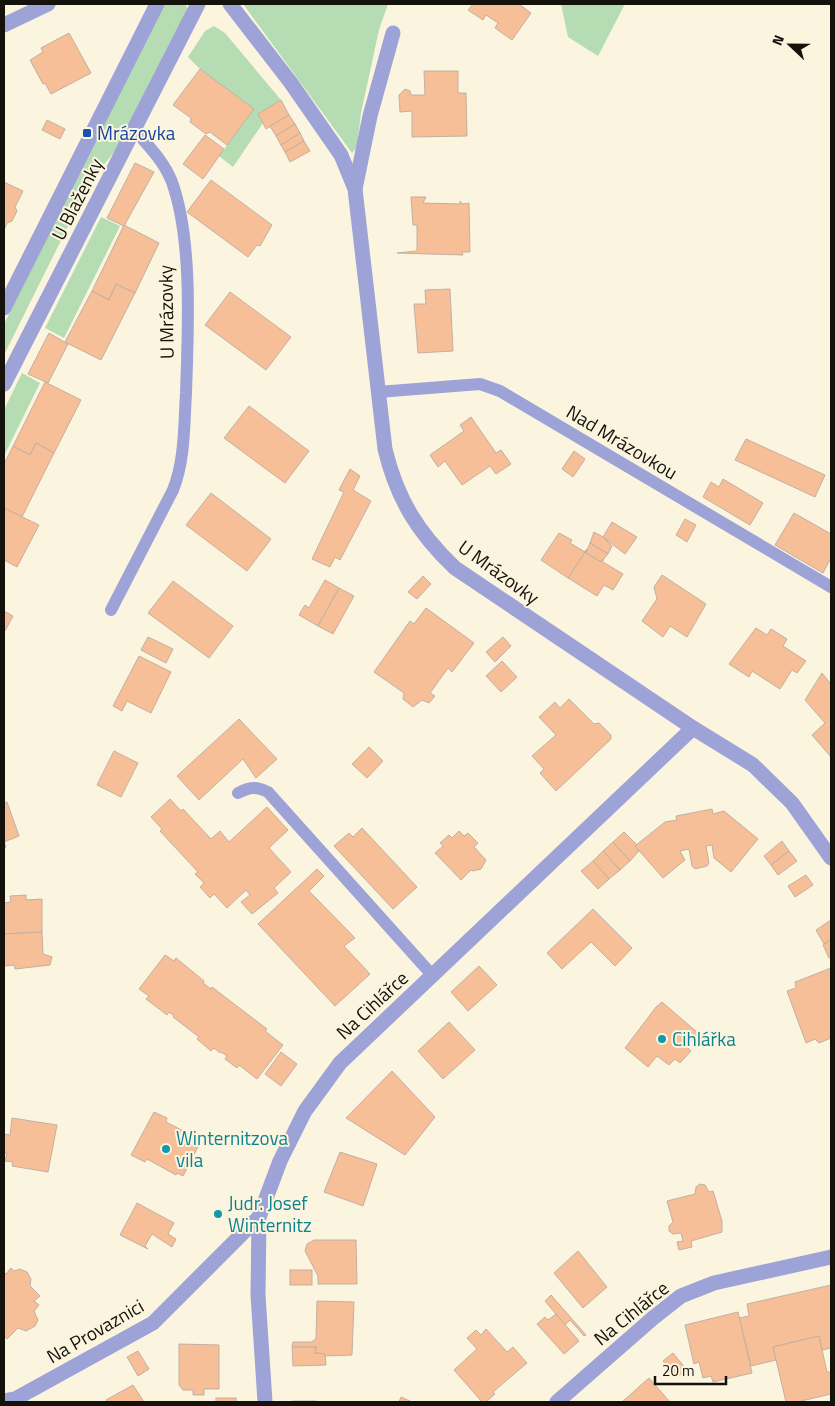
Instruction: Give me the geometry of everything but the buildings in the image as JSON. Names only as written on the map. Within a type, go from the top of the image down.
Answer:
[{"type":"street","points":[[4,25],[48,4]]},
{"type":"street","name":"U Blaženky","points":[[4,308],[157,4]]},
{"type":"street","name":"U Blaženky","points":[[4,384],[198,4]]},
{"type":"street","name":"U Mrázovky","points":[[230,4],[291,83],[341,155],[355,188],[385,449],[393,480],[406,509],[441,555],[455,568],[693,728],[752,765],[792,803],[831,858]]},
{"type":"street","name":"U Mrázovky","points":[[355,188],[370,116],[393,33]]},
{"type":"street","name":"Na Cihlářce","points":[[265,1402],[258,1295],[259,1217],[280,1161],[305,1111],[340,1063],[693,728]]},
{"type":"street","name":"Na Provaznici","points":[[4,1401],[15,1398],[153,1323],[259,1217]]},
{"type":"street","name":"Na Cihlářce","points":[[557,1402],[681,1296],[714,1283],[831,1257]]},
{"type":"lane","name":"U Mrázovky","points":[[111,610],[177,481],[184,421],[187,353],[184,241],[172,181],[162,163],[135,130]]},
{"type":"lane","name":"Nad Mrázovkou","points":[[378,392],[480,384],[500,391],[831,587]]},
{"type":"lane","points":[[238,792],[250,787],[259,787],[268,792],[433,976]]},
{"type":"green space","points":[[185,4],[189,11],[122,143],[91,180],[4,355],[4,324],[164,5]]},
{"type":"green space","points":[[243,4],[388,4],[379,30],[361,113],[357,147],[352,153]]},
{"type":"green space","points":[[561,4],[625,4],[598,56],[568,37]]},
{"type":"green space","points":[[214,26],[225,33],[281,100],[258,114],[263,123],[233,167],[219,156],[254,109],[200,69],[188,57],[205,31]]},
{"type":"green space","points":[[101,217],[120,226],[64,338],[45,328]]},
{"type":"green space","points":[[22,373],[40,383],[4,456],[4,410]]},
{"type":"place","name":"Mrázovka","points":[[87,133]]},
{"type":"place","name":"Cihlářka","points":[[662,1039]]},
{"type":"place","name":"Winternitzova vila","points":[[166,1149]]},
{"type":"place","name":"Judr. Josef Winternitz","points":[[218,1214]]}]
